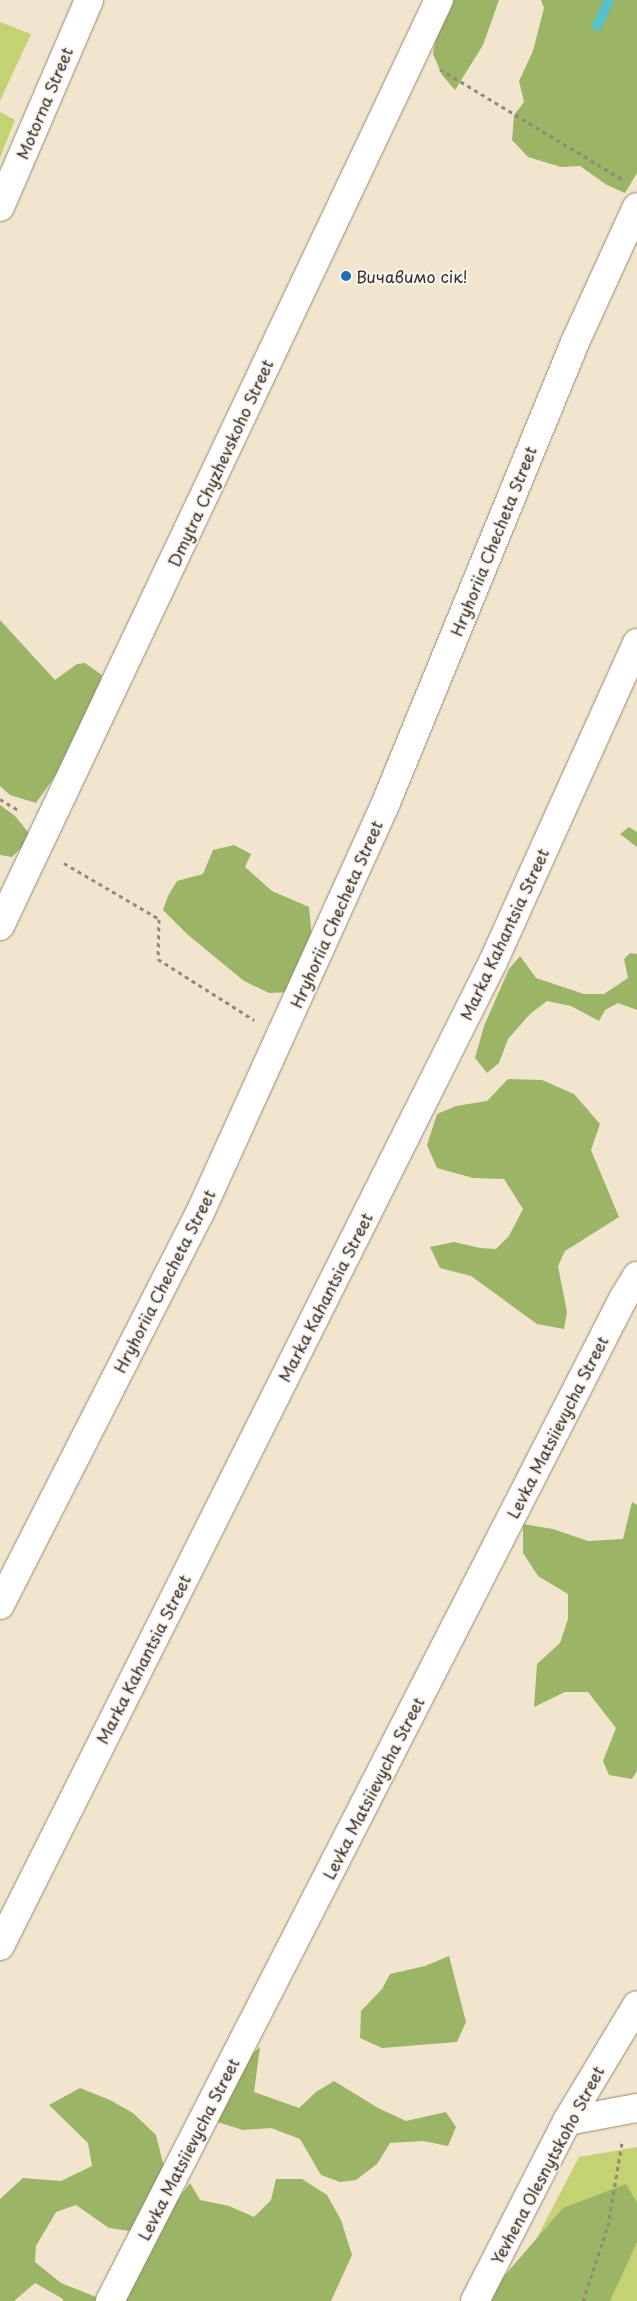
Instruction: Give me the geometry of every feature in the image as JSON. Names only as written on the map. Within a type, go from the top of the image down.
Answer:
[{"type":"street","name":"Motorna Street","points":[[0,207],[89,0]]},
{"type":"street","name":"Dmytra Chyzhevskoho Street","points":[[0,926],[439,0]]},
{"type":"street","name":"Hryhoriia Checheta Street","points":[[0,1605],[199,1214],[385,805],[576,340],[633,195]]},
{"type":"street","name":"Marka Kahantsia Street","points":[[0,1946],[493,962],[637,643]]},
{"type":"street","name":"Levka Matsiievycha Street","points":[[110,2301],[623,1299],[637,1276]]},
{"type":"street","name":"Yevhena Olesnytskoho Street","points":[[475,2301],[567,2121],[637,2006]]},
{"type":"street","points":[[567,2121],[632,2109]]},
{"type":"path","points":[[414,53],[633,195]]},
{"type":"path","points":[[37,847],[159,919],[158,959],[280,1036]]},
{"type":"path","points":[[583,2301],[608,2226],[632,2109]]},
{"type":"green space","points":[[453,0],[499,0],[483,45],[455,90],[442,75],[433,54],[436,36]]},
{"type":"green space","points":[[541,0],[637,0],[637,173],[625,193],[607,185],[580,166],[561,167],[528,157],[512,140],[514,115],[524,102],[519,81],[533,51],[544,8]]},
{"type":"green space","points":[[0,22],[31,34],[0,101]]},
{"type":"green space","points":[[0,112],[15,120],[0,158]]},
{"type":"green space","points":[[0,620],[55,680],[77,664],[85,663],[102,675],[98,692],[60,769],[36,803],[10,795],[0,786]]},
{"type":"green space","points":[[0,805],[15,816],[32,837],[12,857],[0,855]]},
{"type":"green space","points":[[629,827],[637,832],[637,847],[620,834]]},
{"type":"green space","points":[[234,845],[251,854],[245,867],[272,891],[309,907],[312,939],[293,992],[269,993],[244,981],[187,934],[163,910],[168,896],[177,881],[203,874],[213,850]]},
{"type":"green space","points":[[630,953],[637,954],[637,1010],[618,1003],[605,1010],[599,1021],[571,1006],[547,1001],[530,1014],[508,1039],[499,1063],[487,1073],[475,1058],[484,1026],[509,969],[520,956],[536,978],[584,994],[604,994],[628,978],[624,959]]},
{"type":"green space","points":[[508,1079],[542,1080],[574,1094],[600,1124],[591,1150],[619,1217],[565,1251],[558,1266],[567,1312],[564,1329],[537,1324],[471,1276],[440,1268],[430,1247],[454,1242],[480,1248],[496,1249],[509,1236],[523,1209],[504,1179],[473,1178],[437,1168],[427,1145],[437,1114],[456,1106],[487,1101]]},
{"type":"green space","points":[[632,1502],[637,1505],[637,1771],[632,1779],[609,1775],[603,1761],[616,1728],[588,1692],[565,1692],[534,1707],[537,1664],[560,1643],[568,1619],[568,1594],[538,1576],[523,1553],[523,1524],[553,1529],[588,1541],[623,1539]]},
{"type":"green space","points":[[449,1956],[466,2022],[457,2042],[382,2048],[360,2038],[361,2011],[382,1989],[390,1974],[425,1966]]},
{"type":"green space","points":[[260,2047],[254,2092],[299,2108],[316,2092],[334,2081],[378,2108],[406,2121],[446,2112],[456,2127],[448,2146],[423,2141],[390,2143],[377,2164],[356,2180],[340,2182],[321,2175],[300,2139],[271,2128],[243,2130],[217,2122],[247,2058]]},
{"type":"green space","points":[[80,2088],[110,2100],[133,2113],[156,2135],[164,2167],[150,2200],[130,2231],[109,2228],[76,2205],[56,2212],[36,2246],[35,2262],[61,2283],[96,2297],[95,2301],[63,2301],[63,2299],[35,2283],[14,2301],[0,2301],[0,2199],[23,2178],[61,2181],[92,2166],[88,2143],[49,2105]]},
{"type":"green space","points":[[637,2147],[637,2301],[504,2301],[579,2157]]},
{"type":"green space","points":[[276,2179],[302,2179],[327,2195],[341,2220],[352,2255],[331,2301],[116,2301],[153,2232],[190,2183],[200,2200],[229,2206],[254,2217],[271,2200]]},
{"type":"green space","points":[[626,2184],[637,2203],[637,2242],[610,2301],[490,2301],[498,2283],[563,2208]]},
{"type":"waterway","points":[[597,26],[609,0]]},
{"type":"place","name":"Вичавимо сік!","points":[[346,276]]}]
